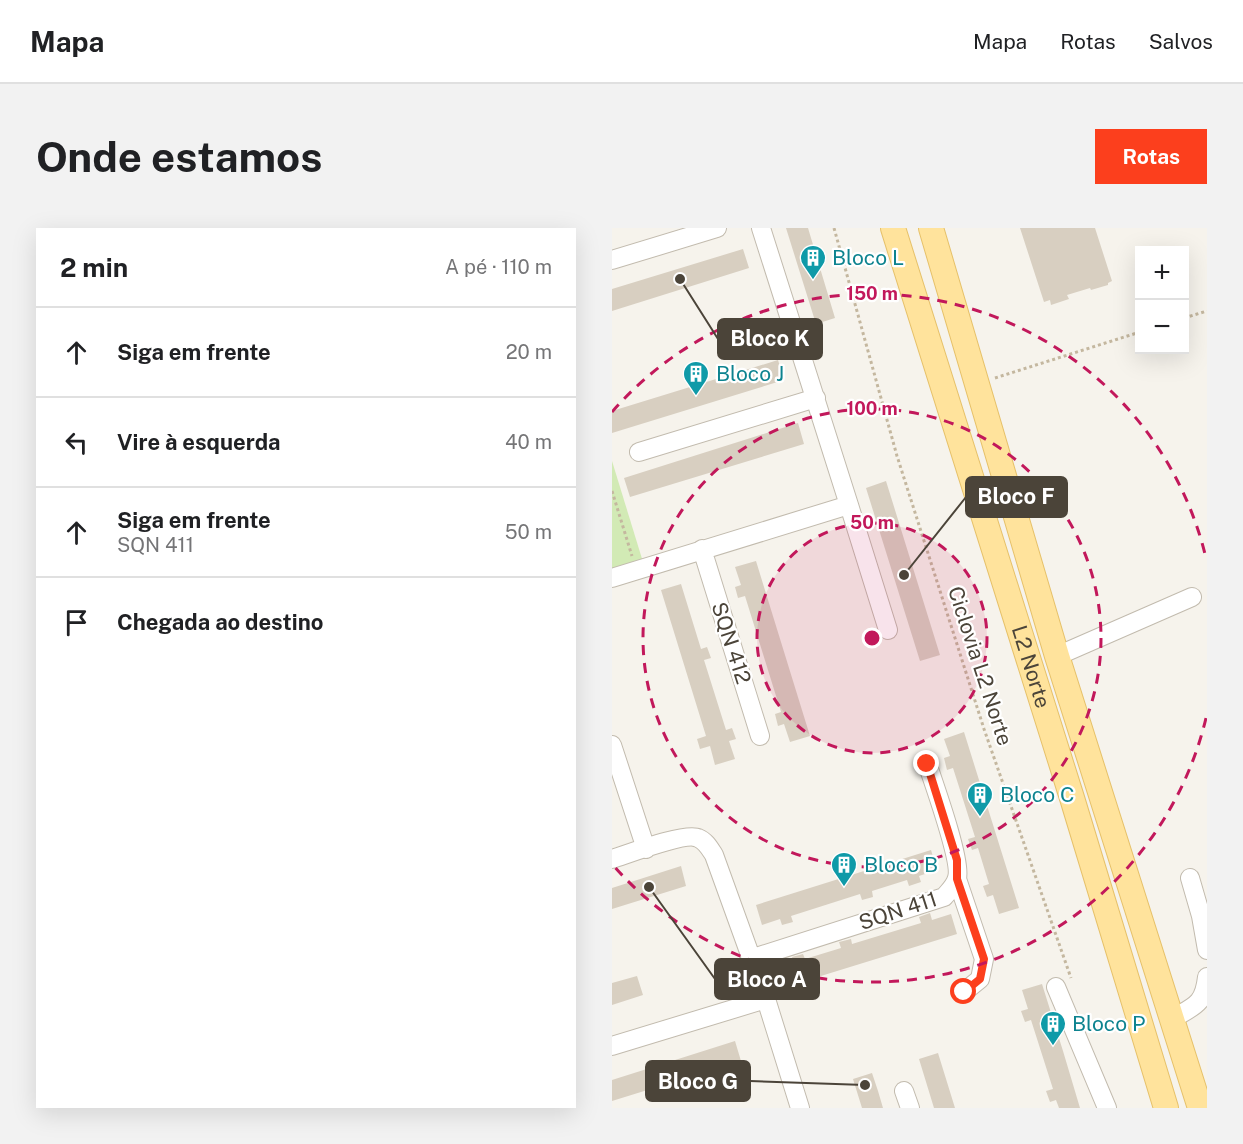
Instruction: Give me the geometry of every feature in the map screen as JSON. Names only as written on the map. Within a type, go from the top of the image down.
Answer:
[{"type":"main road","name":"L2 Norte","points":[[893,228],[1072,798],[1166,1108]]},
{"type":"main road","name":"L2 Norte","points":[[931,228],[1057,656],[1200,1108]]},
{"type":"main road","points":[[1072,798],[1083,804],[1096,805],[1102,800]]},
{"type":"street","points":[[612,260],[717,228]]},
{"type":"street","points":[[761,228],[888,630]]},
{"type":"street","points":[[639,452],[816,398]]},
{"type":"street","points":[[612,578],[849,505]]},
{"type":"street","name":"SQN 412","points":[[702,549],[760,735]]},
{"type":"street","points":[[1057,656],[1192,597]]},
{"type":"street","points":[[612,745],[646,849]]},
{"type":"street","name":"SQN 411","points":[[750,959],[944,897],[952,889],[957,879],[957,860],[927,764]]},
{"type":"street","points":[[612,859],[691,836],[707,844],[714,855],[766,999],[800,1108]]},
{"type":"street","points":[[1190,878],[1201,916],[1207,950]]},
{"type":"street","points":[[957,879],[984,959],[980,979],[964,992]]},
{"type":"street","points":[[1172,1020],[1198,1004],[1206,990],[1207,977]]},
{"type":"street","points":[[1065,988],[1107,1108]]},
{"type":"street","points":[[612,1046],[766,999]]},
{"type":"street","points":[[904,1090],[910,1108]]},
{"type":"path","name":"Ciclovia L2 Norte","points":[[834,228],[904,479],[1065,988]]},
{"type":"path","points":[[1189,317],[1207,311]]},
{"type":"path","points":[[990,379],[1135,334]]},
{"type":"path","points":[[612,491],[636,570]]},
{"type":"green space","points":[[612,461],[643,562],[612,572]]},
{"type":"building","name":"Bloco L","points":[[786,228],[808,228],[835,318],[816,324]]},
{"type":"building","points":[[1020,228],[1095,228],[1112,281],[1108,285],[1067,295],[1069,299],[1051,305],[1050,300],[1044,302]]},
{"type":"building","points":[[743,249],[749,268],[612,311],[612,289]]},
{"type":"building","name":"Bloco J","points":[[778,360],[784,380],[612,433],[612,411]]},
{"type":"building","points":[[798,423],[804,444],[630,497],[624,478]]},
{"type":"building","points":[[886,481],[940,655],[920,661],[866,488]]},
{"type":"building","points":[[756,561],[810,736],[790,742],[784,724],[778,726],[775,714],[781,712],[745,596],[738,598],[735,587],[741,585],[735,567]]},
{"type":"building","points":[[681,584],[701,649],[707,647],[711,658],[704,660],[726,730],[732,728],[736,739],[729,741],[735,759],[715,765],[710,746],[700,749],[697,739],[706,736],[661,590]]},
{"type":"building","name":"Bloco C","points":[[964,732],[1019,908],[999,914],[993,895],[987,897],[983,886],[989,884],[978,848],[972,850],[968,839],[975,837],[953,768],[947,770],[944,758],[950,756],[944,739]]},
{"type":"building","name":"Bloco B","points":[[931,850],[937,870],[919,876],[921,882],[909,886],[907,880],[872,891],[873,897],[862,900],[860,894],[791,916],[793,922],[782,925],[780,919],[762,925],[756,905]]},
{"type":"building","points":[[681,866],[686,886],[612,909],[612,888]]},
{"type":"building","points":[[930,913],[932,920],[951,914],[957,934],[782,988],[775,968],[794,963],[792,957],[803,954],[805,959],[841,948],[839,942],[851,939],[852,944],[921,923],[919,917]]},
{"type":"building","points":[[637,976],[643,995],[612,1005],[612,983]]},
{"type":"building","name":"Bloco P","points":[[1042,984],[1080,1108],[1059,1108],[1056,1100],[1050,1102],[1046,1091],[1053,1089],[1031,1020],[1025,1022],[1021,1011],[1028,1009],[1022,990]]},
{"type":"building","points":[[735,1041],[741,1061],[612,1101],[612,1080]]},
{"type":"building","points":[[938,1053],[955,1108],[934,1108],[919,1059]]},
{"type":"building","points":[[872,1073],[883,1108],[862,1108],[853,1079]]},
{"type":"place","name":"Bloco K","points":[[680,279]]},
{"type":"place","name":"Bloco L","points":[[813,281]]},
{"type":"place","name":"Bloco J","points":[[696,397]]},
{"type":"place","name":"Bloco F","points":[[904,575]]},
{"type":"place","name":"Bloco C","points":[[980,818]]},
{"type":"place","name":"Bloco A","points":[[649,887]]},
{"type":"place","name":"Bloco B","points":[[844,888]]},
{"type":"place","name":"Bloco P","points":[[1053,1047]]},
{"type":"place","name":"Bloco G","points":[[865,1085]]},
{"type":"route","points":[[927,764],[957,860],[957,879],[984,959],[980,979],[964,992]]}]
